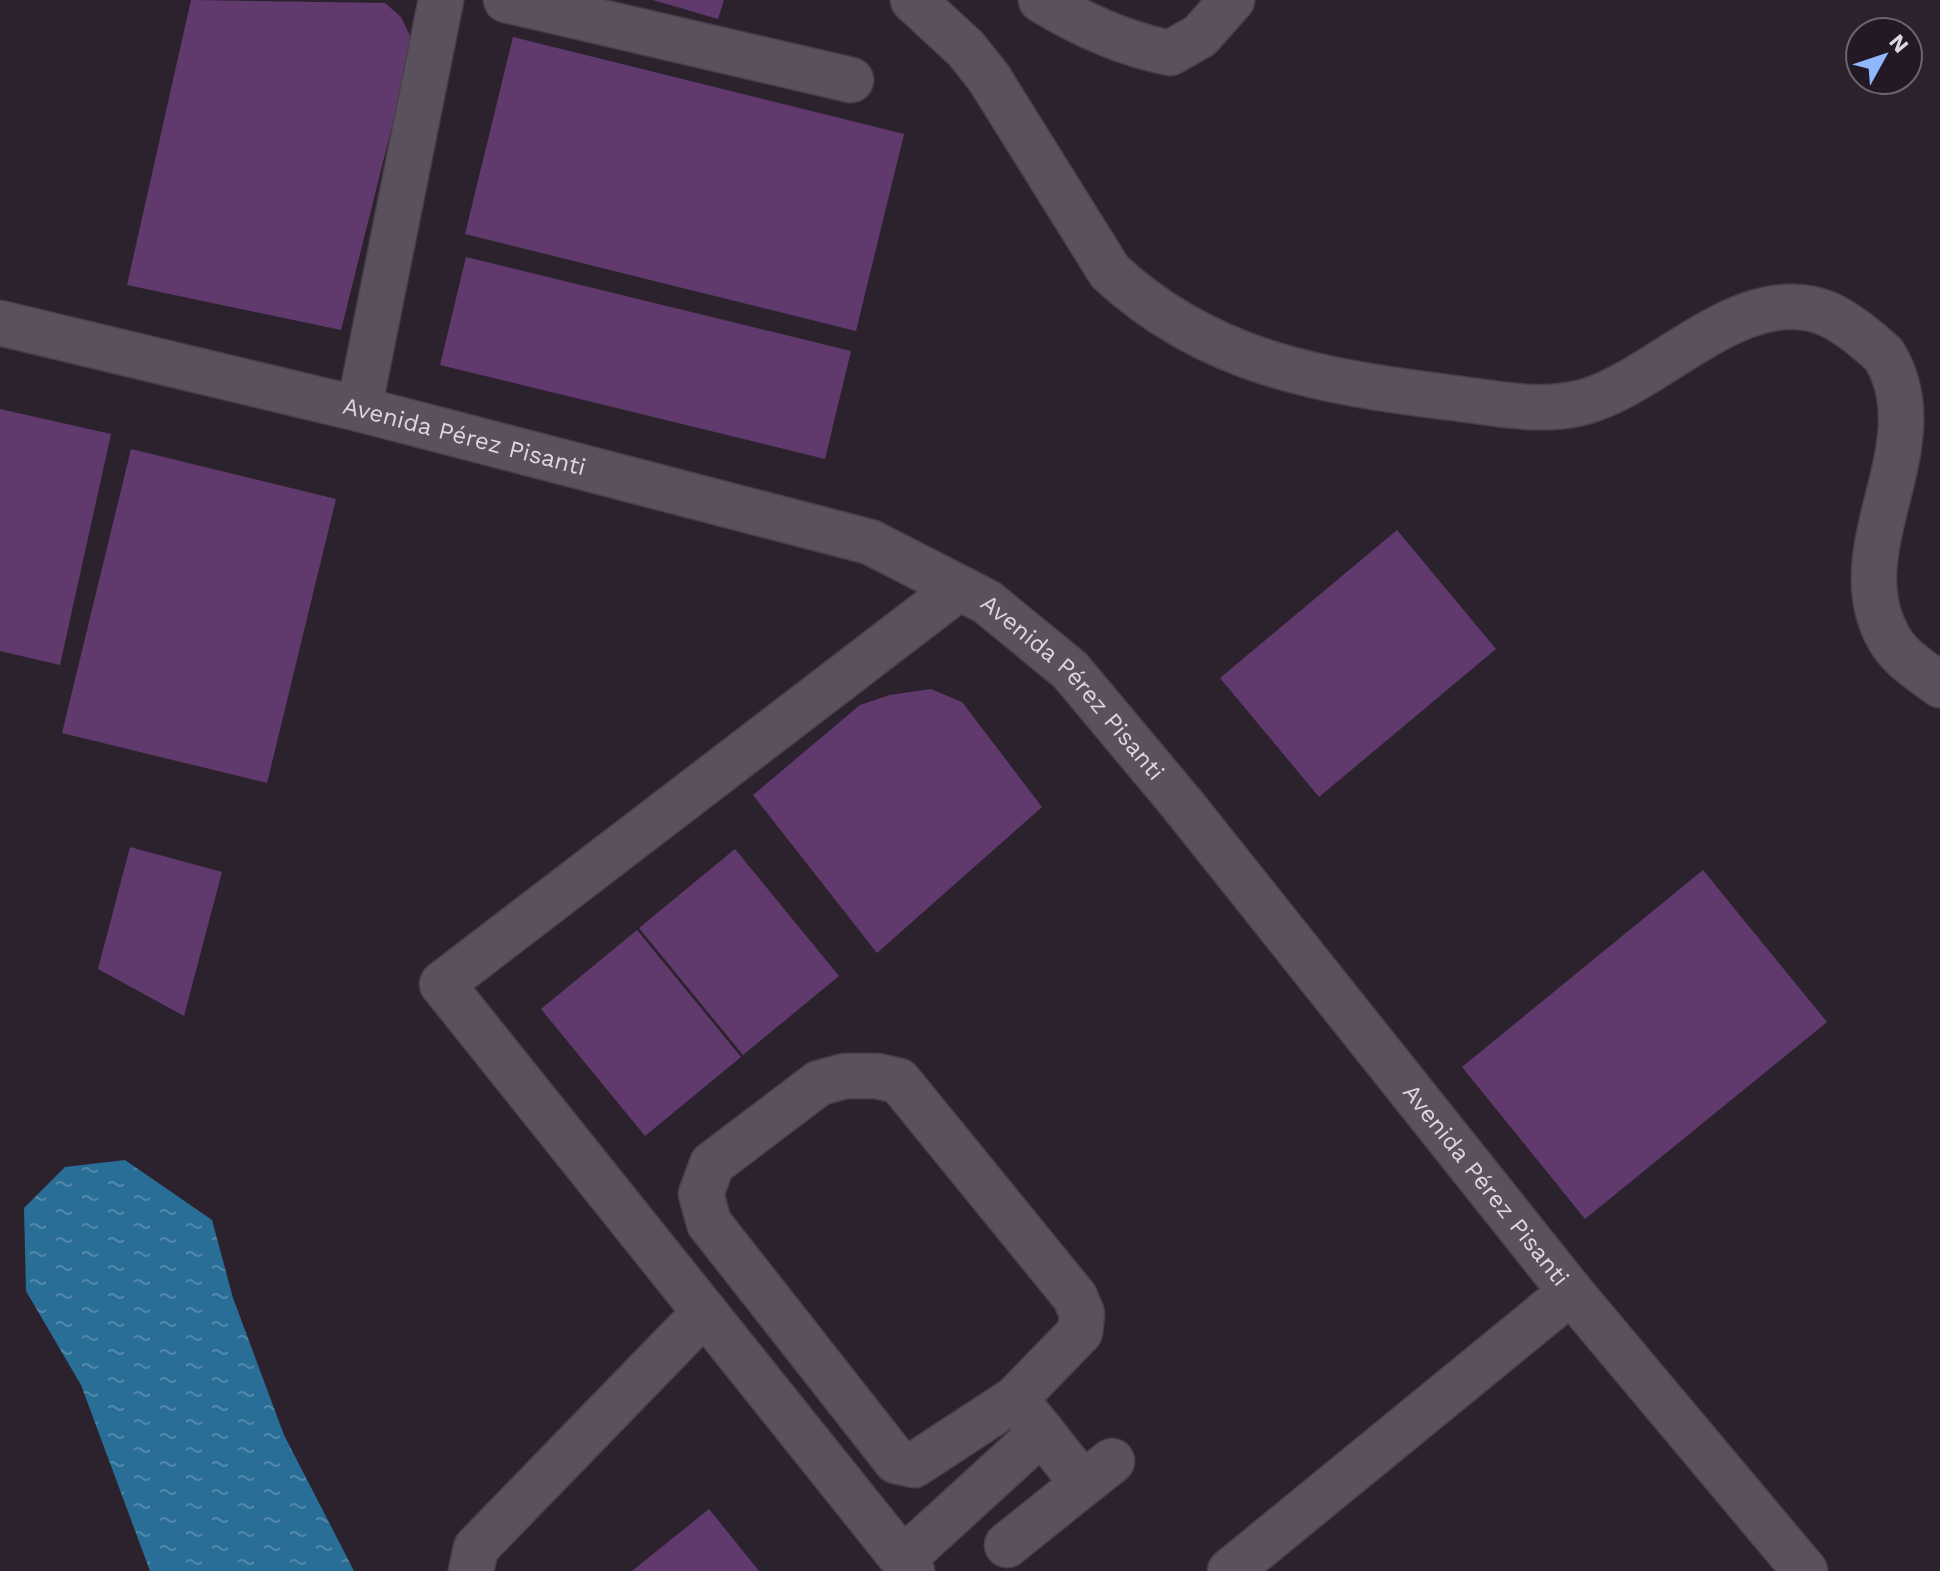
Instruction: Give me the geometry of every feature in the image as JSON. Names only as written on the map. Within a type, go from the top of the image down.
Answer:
[{"type":"street","points":[[359,409],[441,0]]},
{"type":"street","points":[[506,0],[851,80]]},
{"type":"street","points":[[913,0],[966,49],[989,78],[1110,272],[1136,297],[1205,341],[1282,369],[1342,384],[1544,410],[1613,392],[1727,324],[1775,307],[1809,307],[1832,316],[1865,337],[1913,388],[1918,416],[1917,454],[1907,497],[1877,573],[1879,608],[1890,640],[1914,666],[1940,685]]},
{"type":"street","points":[[1041,0],[1075,21],[1137,46],[1170,53],[1200,36],[1232,0]]},
{"type":"street","name":"Avenida Pérez Pisanti","points":[[0,323],[359,409],[870,542],[987,602],[1070,670],[1192,816],[1571,1292],[1805,1571]]},
{"type":"street","points":[[959,588],[442,984],[907,1565],[1042,1432]]},
{"type":"street","points":[[866,1076],[899,1081],[1075,1297],[1082,1314],[1080,1332],[1015,1399],[914,1465],[896,1461],[709,1223],[701,1194],[712,1164],[819,1083],[866,1076]]},
{"type":"street","points":[[1230,1571],[1571,1292]]},
{"type":"street","points":[[471,1571],[476,1548],[705,1312]]},
{"type":"street","points":[[1007,1545],[1097,1473],[1042,1432],[1015,1399]]},
{"type":"water","points":[[125,1160],[212,1220],[233,1298],[284,1435],[354,1571],[150,1571],[81,1385],[26,1291],[24,1208],[65,1167]]},
{"type":"building","points":[[191,0],[385,3],[401,17],[413,42],[341,330],[127,285]]},
{"type":"building","points":[[653,0],[724,0],[718,19]]},
{"type":"building","points":[[513,37],[904,134],[856,331],[465,234]]},
{"type":"building","points":[[466,257],[851,351],[825,459],[440,365]]},
{"type":"building","points":[[0,409],[111,434],[60,665],[0,651]]},
{"type":"building","points":[[131,449],[336,499],[267,783],[62,733]]},
{"type":"building","points":[[1397,530],[1496,649],[1319,797],[1220,678]]},
{"type":"building","points":[[931,689],[962,702],[1042,807],[877,953],[753,795],[860,705],[890,695]]},
{"type":"building","points":[[130,847],[222,872],[184,1016],[98,969]]},
{"type":"building","points":[[735,849],[839,976],[743,1055],[639,928]]},
{"type":"building","points":[[1703,870],[1827,1022],[1585,1219],[1462,1067]]},
{"type":"building","points":[[637,930],[741,1057],[645,1136],[541,1009]]},
{"type":"building","points":[[709,1509],[759,1571],[632,1571]]}]
